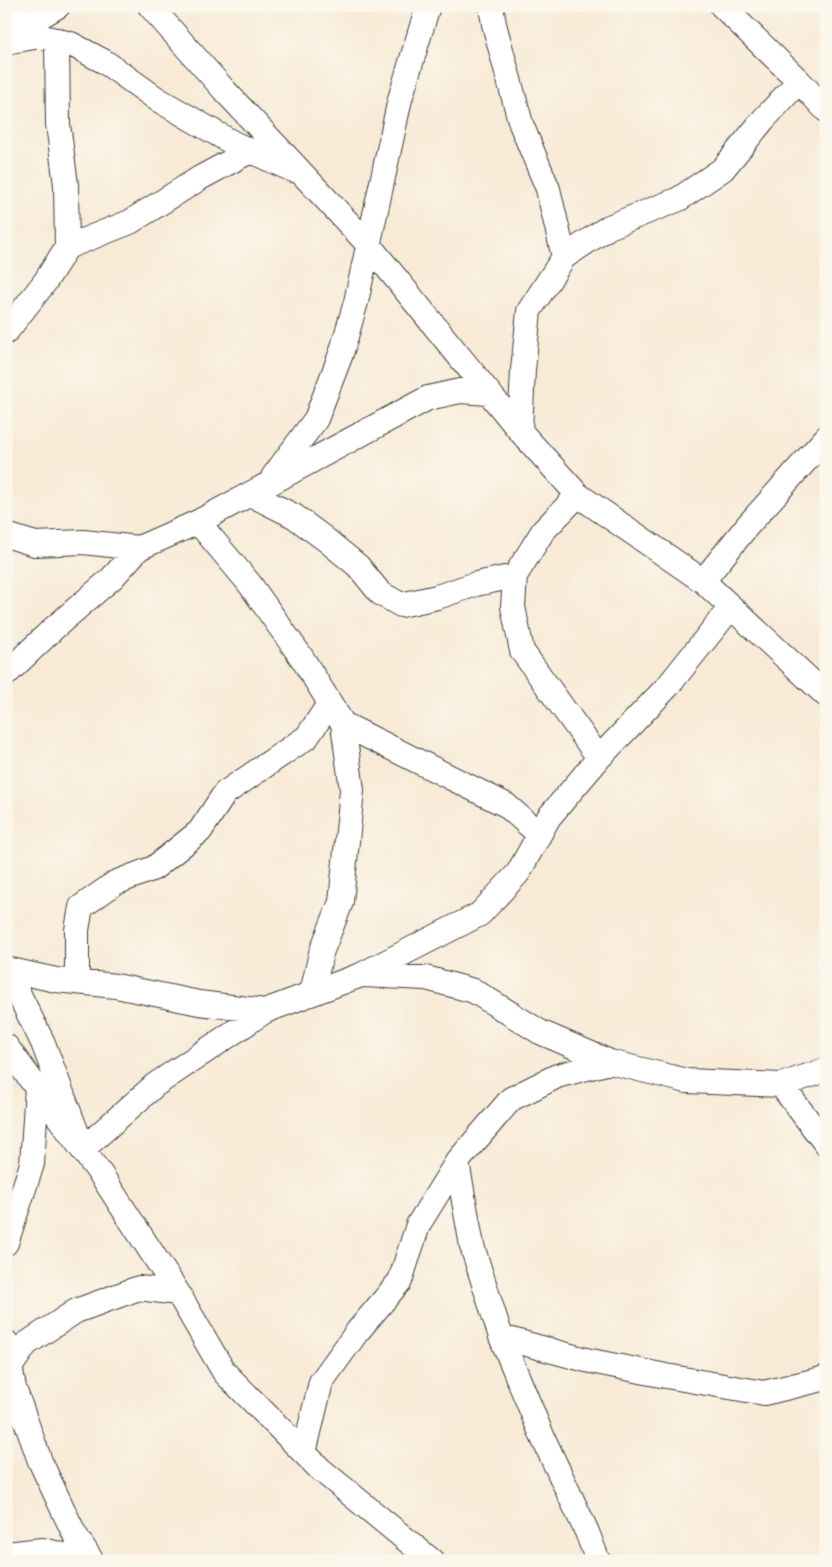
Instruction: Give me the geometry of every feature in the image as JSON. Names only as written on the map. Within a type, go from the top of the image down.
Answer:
[{"type":"street","points":[[6,24],[17,6]]},
{"type":"street","points":[[6,37],[58,6]]},
{"type":"street","points":[[150,6],[225,92],[368,244],[520,431],[578,495],[703,581],[826,695]]},
{"type":"street","points":[[259,488],[316,419],[342,354],[356,302],[400,99],[428,6]]},
{"type":"street","points":[[492,6],[494,24],[521,124],[548,189],[564,257]]},
{"type":"street","points":[[722,6],[826,110]]},
{"type":"street","points":[[6,42],[40,36],[71,44],[105,62],[158,99],[232,143],[303,174]]},
{"type":"street","points":[[6,332],[45,282],[67,248],[66,185],[58,124],[57,40]]},
{"type":"street","points":[[520,431],[523,370],[530,311],[564,257],[609,227],[679,199],[723,169],[763,120],[799,81]]},
{"type":"street","points":[[67,248],[130,222],[200,178],[250,151]]},
{"type":"street","points":[[6,674],[54,628],[112,578],[139,548],[198,522],[428,398],[460,391],[489,393]]},
{"type":"street","points":[[703,581],[748,524],[826,438]]},
{"type":"street","points":[[259,488],[358,566],[380,593],[402,606],[476,584],[515,576]]},
{"type":"street","points":[[578,495],[543,531],[515,576],[513,607],[522,651],[599,758]]},
{"type":"street","points":[[198,522],[249,583],[302,658],[343,724],[352,790],[341,902],[321,953],[312,993]]},
{"type":"street","points":[[6,535],[35,544],[83,542],[139,548]]},
{"type":"street","points":[[82,1149],[155,1085],[266,1011],[361,975],[480,914],[518,873],[549,817],[599,758],[668,686],[731,607]]},
{"type":"street","points":[[77,982],[78,930],[81,907],[115,883],[154,868],[200,831],[225,793],[307,736],[330,703]]},
{"type":"street","points":[[343,724],[506,805],[539,834]]},
{"type":"street","points":[[7,969],[56,980],[116,986],[199,1003],[266,1011]]},
{"type":"street","points":[[7,969],[43,1043],[82,1149]]},
{"type":"street","points":[[361,975],[426,978],[474,991],[540,1032],[610,1062],[687,1081],[781,1085],[826,1070]]},
{"type":"street","points":[[7,1048],[102,1176],[178,1293],[224,1372],[320,1469],[432,1561]]},
{"type":"street","points":[[304,1453],[320,1382],[357,1332],[400,1281],[418,1224],[457,1162],[511,1099],[556,1076],[610,1062]]},
{"type":"street","points":[[781,1085],[826,1144]]},
{"type":"street","points":[[6,1242],[32,1164],[37,1088]]},
{"type":"street","points":[[457,1162],[472,1246],[501,1337],[543,1438],[587,1532],[598,1561]]},
{"type":"street","points":[[8,1373],[26,1344],[76,1311],[139,1288],[178,1293]]},
{"type":"street","points":[[501,1337],[586,1360],[764,1393],[826,1378]]},
{"type":"street","points":[[6,1342],[8,1373],[40,1460],[74,1533],[91,1561]]},
{"type":"street","points":[[6,1554],[42,1555],[91,1561]]}]
